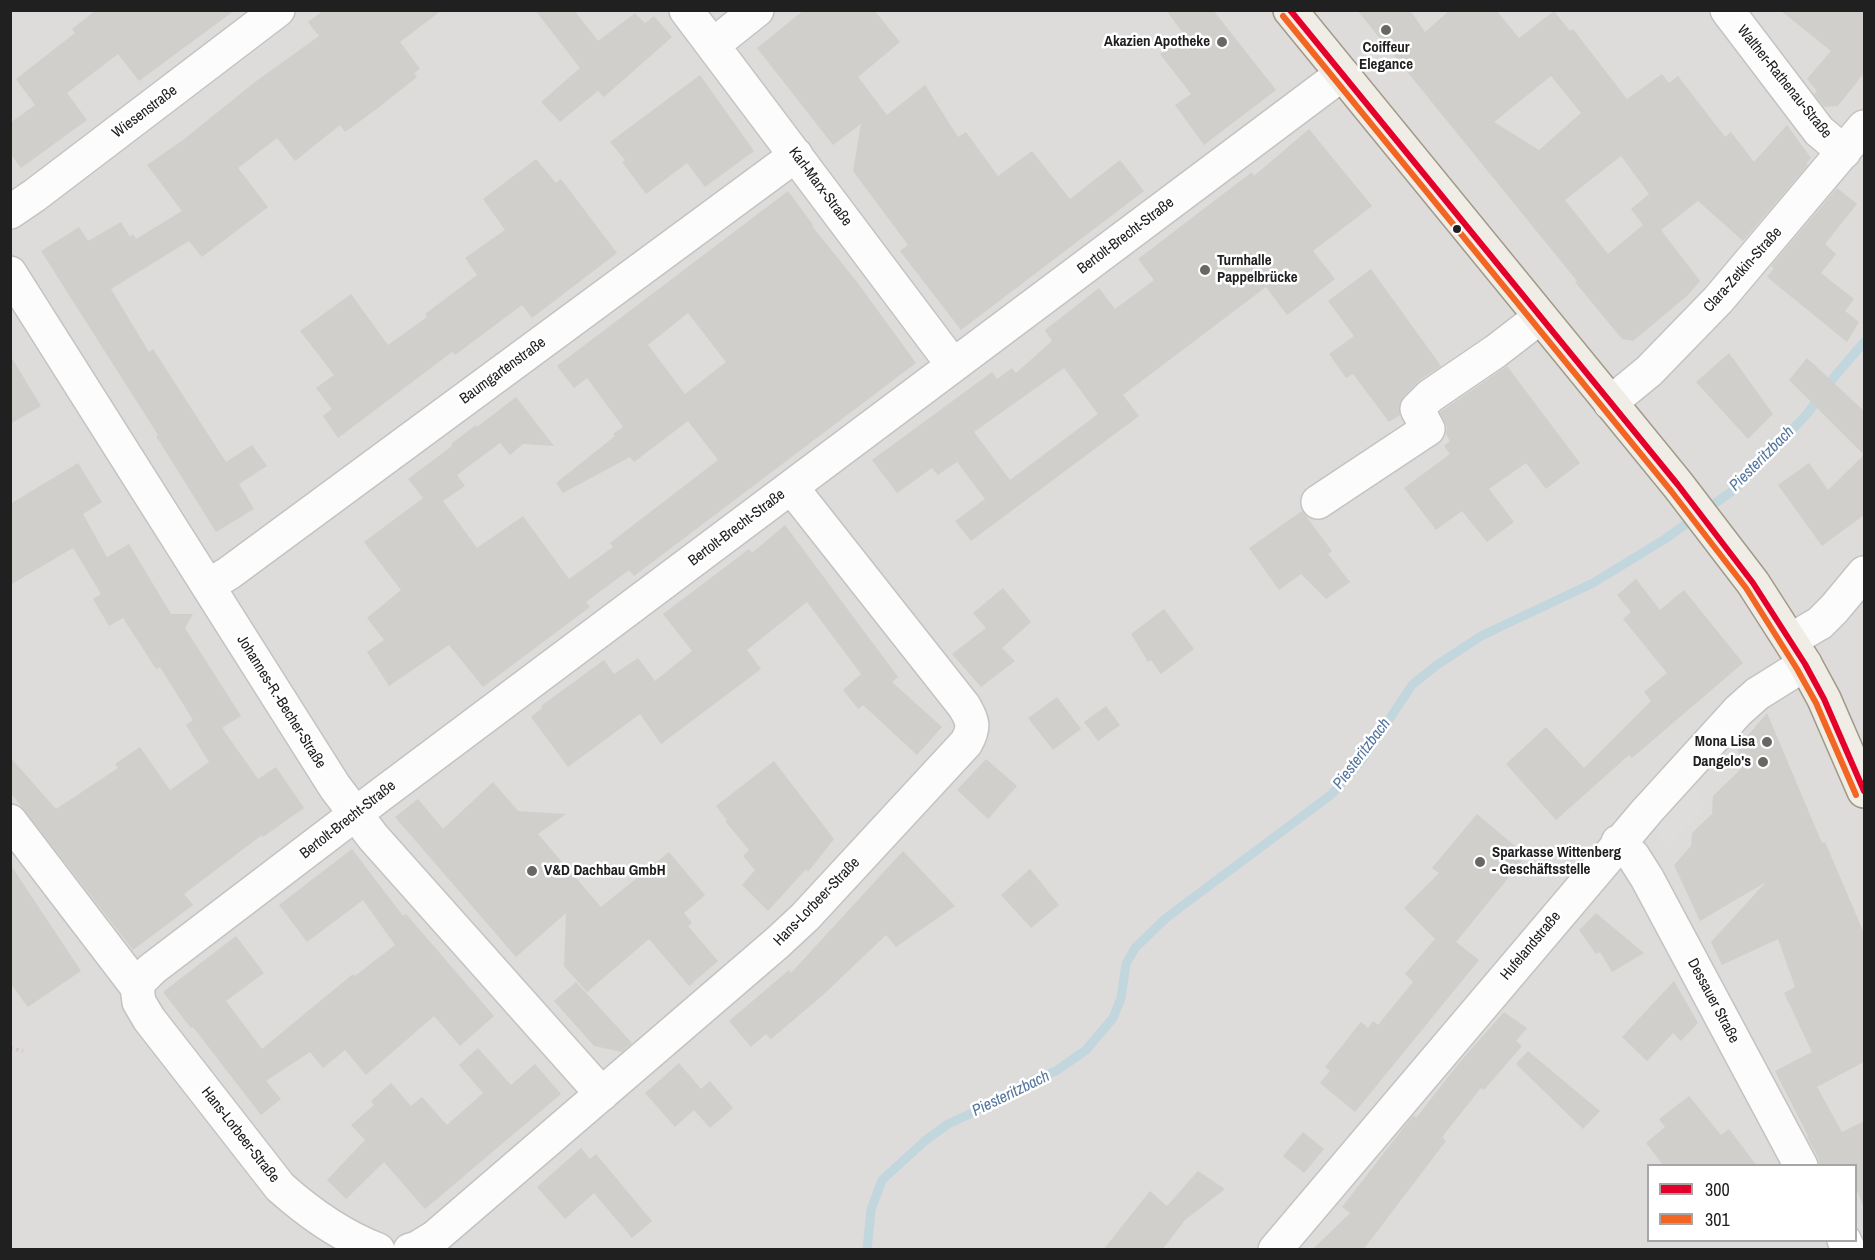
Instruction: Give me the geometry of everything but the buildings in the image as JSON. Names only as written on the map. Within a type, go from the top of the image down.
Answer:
[{"type":"main road","points":[[1290,10],[1678,485],[1753,583],[1798,652],[1824,699],[1864,791]]},
{"type":"street","name":"Wiesenstraße","points":[[10,212],[278,10]]},
{"type":"street","name":"Karl-Marx-Straße","points":[[686,10],[953,365]]},
{"type":"street","points":[[713,45],[757,10]]},
{"type":"street","name":"Walther-Rathenau-Straße","points":[[1726,10],[1819,131],[1844,152]]},
{"type":"street","name":"Bertolt-Brecht-Straße","points":[[137,987],[152,969],[1342,74]]},
{"type":"street","name":"Clara-Zetkin-Straße","points":[[1610,403],[1648,371],[1718,300],[1864,127]]},
{"type":"street","name":"Baumgartenstraße","points":[[208,586],[796,155]]},
{"type":"street","name":"Johannes-R.-Becher-Straße","points":[[10,273],[335,787],[356,815],[602,1094]]},
{"type":"street","points":[[1318,502],[1428,429],[1417,409],[1430,396],[1496,351],[1539,317]]},
{"type":"street","name":"Hans-Lorbeer-Straße","points":[[411,1250],[435,1238],[805,917],[966,743],[972,733],[972,719],[964,706],[792,488]]},
{"type":"street","name":"Hufelandstraße","points":[[1275,1250],[1618,842],[1738,711],[1798,652],[1864,573]]},
{"type":"street","name":"Hans-Lorbeer-Straße","points":[[10,821],[137,987],[139,1002],[149,1019],[280,1186],[298,1203],[324,1221],[359,1242],[378,1250]]},
{"type":"street","name":"Dessauer Straße","points":[[1618,842],[1633,856],[1647,878],[1800,1164]]},
{"type":"path","points":[[10,1048],[23,1051]]},
{"type":"shaded area","points":[[10,11],[1864,11],[1864,1249],[11,1249]]},
{"type":"shaded area","points":[[1693,779],[1706,807],[1665,848],[1650,821]]},
{"type":"pier","points":[[1710,458],[1788,554],[1722,608],[1644,513]]},
{"type":"waterway","name":"Piesteritzbach","points":[[867,1250],[871,1210],[882,1180],[926,1140],[948,1124],[1003,1099],[1035,1079],[1056,1071],[1086,1050],[1113,1018],[1121,998],[1126,964],[1135,948],[1166,918],[1332,794],[1362,760],[1412,685],[1437,665],[1481,636],[1593,583],[1665,539],[1735,489],[1807,414],[1864,342]]},
{"type":"transit line","name":"300","points":[[1290,10],[1678,485],[1753,583],[1805,664],[1824,699],[1864,791]]},
{"type":"transit line","name":"301","points":[[1283,16],[1671,491],[1746,588],[1816,703],[1856,795]]},
{"type":"place","name":"Coiffeur Elegance","points":[[1386,30]]},
{"type":"place","name":"Akazien Apotheke","points":[[1222,42]]},
{"type":"place","name":"Turnhalle Pappelbrücke","points":[[1205,270]]},
{"type":"place","name":"Mona Lisa","points":[[1767,742]]},
{"type":"place","name":"Dangelo's","points":[[1763,762]]},
{"type":"place","name":"Sparkasse Wittenberg - Geschäftsstelle","points":[[1480,862]]},
{"type":"place","name":"V&D Dachbau GmbH","points":[[532,871]]}]
